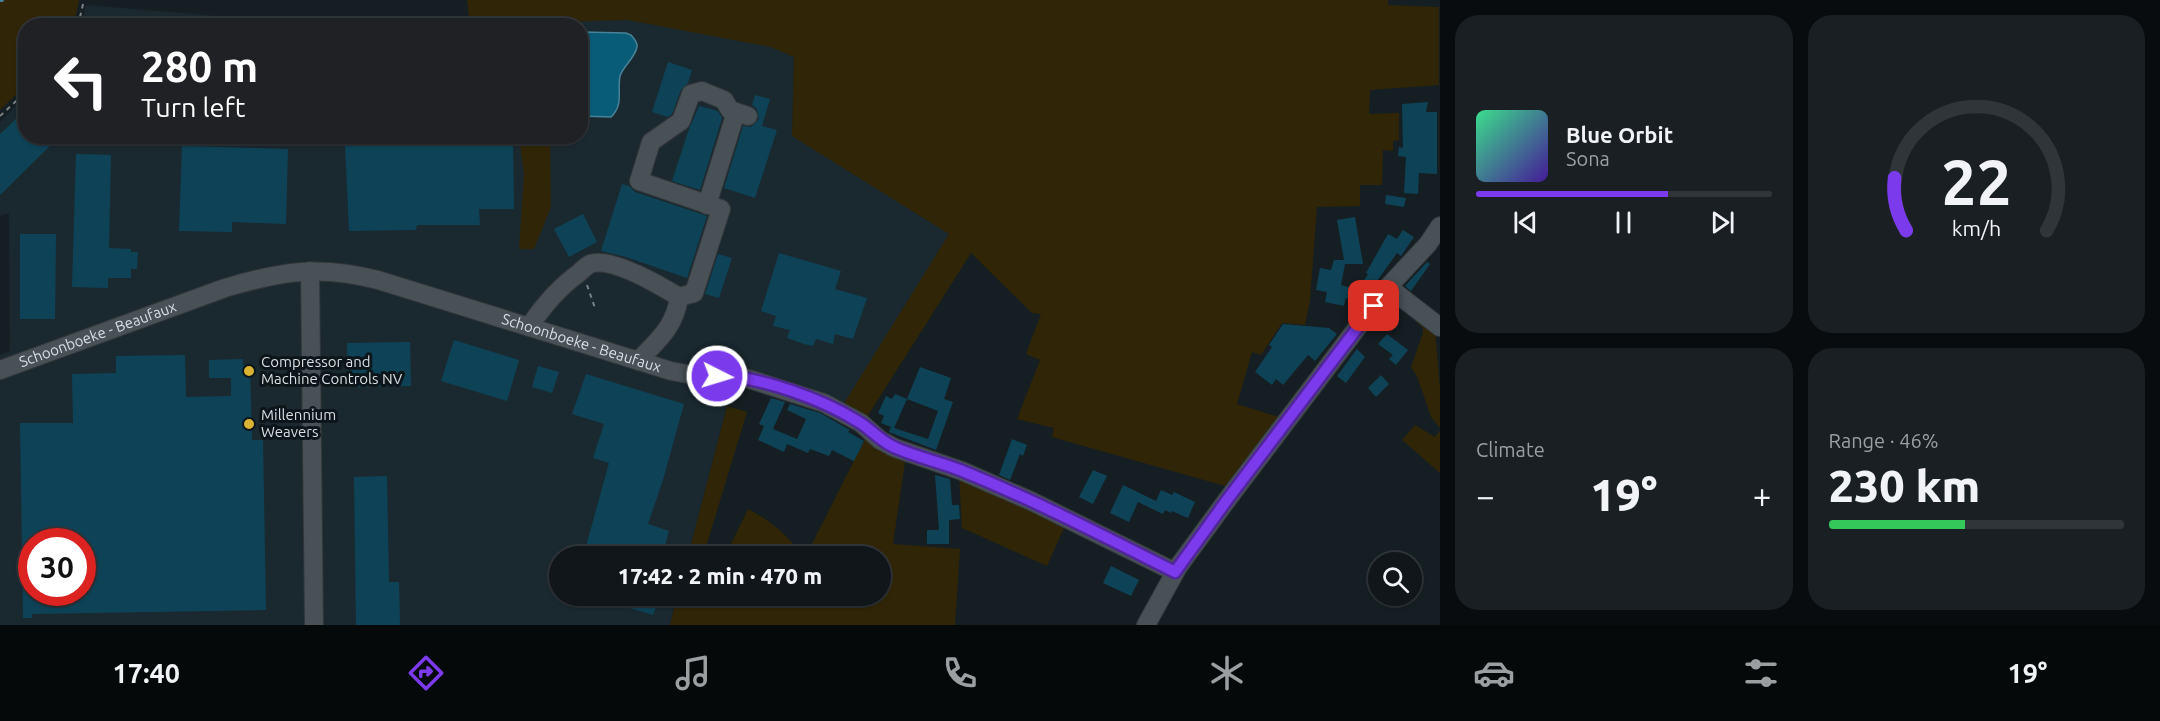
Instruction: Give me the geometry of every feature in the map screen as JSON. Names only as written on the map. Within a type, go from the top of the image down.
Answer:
[{"type":"street","points":[[529,327],[547,300],[591,264],[611,265],[647,278],[680,297],[694,293],[721,209],[707,205],[639,182],[651,142],[681,121],[691,94],[702,91],[724,100],[730,110],[742,114],[707,205]]},
{"type":"street","points":[[1146,625],[1175,572],[1227,500],[1388,287],[1428,244],[1440,226]]},
{"type":"street","points":[[310,271],[314,625]]},
{"type":"street","name":"Schoonboeke - Beaufaux","points":[[0,370],[225,288],[265,276],[290,272],[341,272],[371,278],[638,361],[691,375],[746,378],[824,403],[861,423],[880,440],[895,448],[962,471],[1031,501],[1175,572]]},
{"type":"street","points":[[1388,287],[1440,327]]},
{"type":"street","points":[[638,361],[667,330],[677,313],[680,297]]},
{"type":"path","points":[[80,18],[84,0]]},
{"type":"path","points":[[0,116],[18,99]]},
{"type":"path","points":[[581,271],[595,308]]},
{"type":"shaded area","points":[[0,0],[79,0],[75,18],[18,18],[18,93],[0,110]]},
{"type":"shaded area","points":[[467,0],[1388,0],[1388,5],[1439,7],[1439,85],[1370,90],[1369,114],[1399,113],[1399,140],[1393,141],[1393,151],[1383,150],[1382,185],[1360,185],[1360,206],[1317,207],[1310,300],[1305,325],[1282,323],[1261,355],[1252,352],[1237,404],[1282,418],[1225,486],[1052,437],[1054,428],[1017,419],[1040,360],[1026,354],[1041,314],[1032,313],[971,253],[865,420],[843,405],[949,234],[792,136],[794,57],[771,47],[628,20],[469,18]]},
{"type":"shaded area","points":[[86,5],[240,18],[83,18]]},
{"type":"shaded area","points":[[628,20],[771,47],[794,57],[792,136],[949,234],[843,405],[733,382],[691,546],[549,546],[549,606],[675,606],[670,625],[0,625],[0,355],[10,351],[9,213],[0,216],[0,122],[18,103],[18,144],[588,144],[588,21]]},
{"type":"shaded area","points":[[520,144],[550,144],[551,207],[534,249],[519,249],[524,174]]},
{"type":"shaded area","points":[[1419,315],[1435,330],[1440,389],[1440,428],[1431,417],[1417,376],[1411,367],[1423,333],[1423,328],[1415,321]]},
{"type":"shaded area","points":[[727,406],[747,412],[706,546],[691,546]]},
{"type":"shaded area","points":[[1415,425],[1435,437],[1440,431],[1440,473],[1402,440]]},
{"type":"shaded area","points":[[868,433],[906,455],[893,544],[960,549],[955,625],[670,625],[675,606],[891,606],[891,546],[811,546]]},
{"type":"shaded area","points":[[959,474],[1066,523],[1047,566],[962,528]]},
{"type":"shaded area","points":[[748,509],[778,529],[794,546],[730,546]]},
{"type":"water","points":[[588,32],[626,33],[631,35],[637,44],[634,55],[620,76],[619,103],[611,117],[588,116]]},
{"type":"building","points":[[668,62],[692,70],[688,83],[681,90],[672,114],[668,117],[652,112]]},
{"type":"building","points":[[755,95],[770,99],[762,126],[777,130],[755,198],[724,188],[743,126],[751,127],[759,119],[757,109],[752,105]]},
{"type":"building","points":[[1428,102],[1426,112],[1437,112],[1437,174],[1419,173],[1418,194],[1404,193],[1406,157],[1398,156],[1399,147],[1403,148],[1402,104]]},
{"type":"building","points":[[699,106],[718,111],[722,118],[700,190],[672,181]]},
{"type":"building","points":[[18,117],[18,144],[52,144],[0,195],[0,134]]},
{"type":"building","points":[[513,144],[514,209],[479,209],[480,225],[417,225],[416,230],[349,231],[345,145]]},
{"type":"building","points":[[182,146],[288,149],[286,224],[232,222],[232,232],[179,231]]},
{"type":"building","points":[[76,154],[111,155],[109,248],[131,249],[131,252],[138,252],[137,269],[131,269],[131,278],[108,278],[108,288],[72,287]]},
{"type":"building","points":[[622,184],[629,186],[635,192],[707,216],[687,278],[601,251]]},
{"type":"building","points":[[1386,195],[1406,198],[1404,207],[1385,204]]},
{"type":"building","points":[[583,214],[597,242],[569,257],[554,229]]},
{"type":"building","points":[[1355,217],[1363,264],[1345,264],[1341,285],[1358,290],[1388,234],[1397,239],[1403,230],[1414,237],[1401,256],[1397,253],[1362,302],[1346,298],[1344,306],[1325,302],[1327,292],[1316,290],[1320,268],[1331,270],[1334,260],[1344,260],[1337,220]]},
{"type":"building","points":[[20,234],[56,234],[55,319],[20,319]]},
{"type":"building","points":[[779,253],[841,271],[835,289],[867,298],[853,339],[835,334],[833,344],[816,339],[813,346],[787,338],[790,330],[773,326],[776,316],[761,311]]},
{"type":"building","points":[[718,254],[732,258],[719,298],[705,294]]},
{"type":"building","points":[[1427,262],[1430,264],[1411,291],[1405,286]]},
{"type":"building","points":[[1283,324],[1329,328],[1337,334],[1315,361],[1308,355],[1283,385],[1276,379],[1272,385],[1255,372],[1272,347],[1269,345]]},
{"type":"building","points":[[1387,334],[1408,350],[1396,365],[1389,359],[1393,355],[1378,344]]},
{"type":"building","points":[[454,340],[519,360],[507,401],[441,381]]},
{"type":"building","points":[[410,342],[411,386],[348,387],[347,343]]},
{"type":"building","points":[[1357,349],[1365,357],[1346,383],[1337,376]]},
{"type":"building","points":[[185,355],[186,397],[231,396],[231,378],[209,378],[209,360],[243,359],[243,365],[250,365],[252,440],[263,440],[266,610],[32,614],[32,618],[23,618],[23,606],[96,606],[96,528],[22,528],[20,423],[73,423],[72,374],[116,373],[116,356]]},
{"type":"building","points":[[538,366],[559,372],[552,393],[532,387]]},
{"type":"building","points":[[920,367],[951,378],[944,399],[953,402],[936,450],[889,432],[891,427],[928,439],[938,411],[907,399]]},
{"type":"building","points":[[586,374],[684,404],[648,524],[669,531],[665,546],[586,546],[609,463],[593,458],[604,424],[572,414]]},
{"type":"building","points":[[1381,375],[1389,384],[1376,397],[1368,388]]},
{"type":"building","points":[[895,394],[907,399],[894,428],[881,423],[884,416],[878,413],[886,396],[892,399]]},
{"type":"building","points":[[771,398],[785,402],[773,429],[797,439],[806,419],[787,410],[790,404],[820,413],[864,441],[854,461],[832,450],[829,456],[810,449],[808,453],[787,444],[784,452],[758,440],[764,426],[759,424]]},
{"type":"building","points":[[1012,439],[1027,445],[1023,456],[1020,454],[1010,480],[999,475]]},
{"type":"building","points":[[1093,470],[1107,476],[1093,504],[1079,497]]},
{"type":"building","points":[[935,475],[950,479],[952,505],[959,505],[960,519],[949,520],[949,544],[927,544],[927,530],[939,530]]},
{"type":"building","points":[[387,476],[389,582],[399,582],[400,625],[356,625],[354,477]]},
{"type":"building","points":[[1123,485],[1156,501],[1161,490],[1172,495],[1174,492],[1195,502],[1188,518],[1172,511],[1171,513],[1165,510],[1163,514],[1138,502],[1129,522],[1110,513]]},
{"type":"building","points":[[1111,566],[1139,580],[1131,596],[1103,583]]},
{"type":"building","points":[[623,606],[656,606],[653,615]]},
{"type":"place","name":"Compressor and Machine Controls NV","points":[[249,371]]},
{"type":"place","name":"Millennium Weavers","points":[[249,424]]},
{"type":"route","points":[[717,376],[746,378],[828,404],[861,423],[880,440],[895,448],[962,471],[1031,501],[1175,572],[1374,306]]}]
